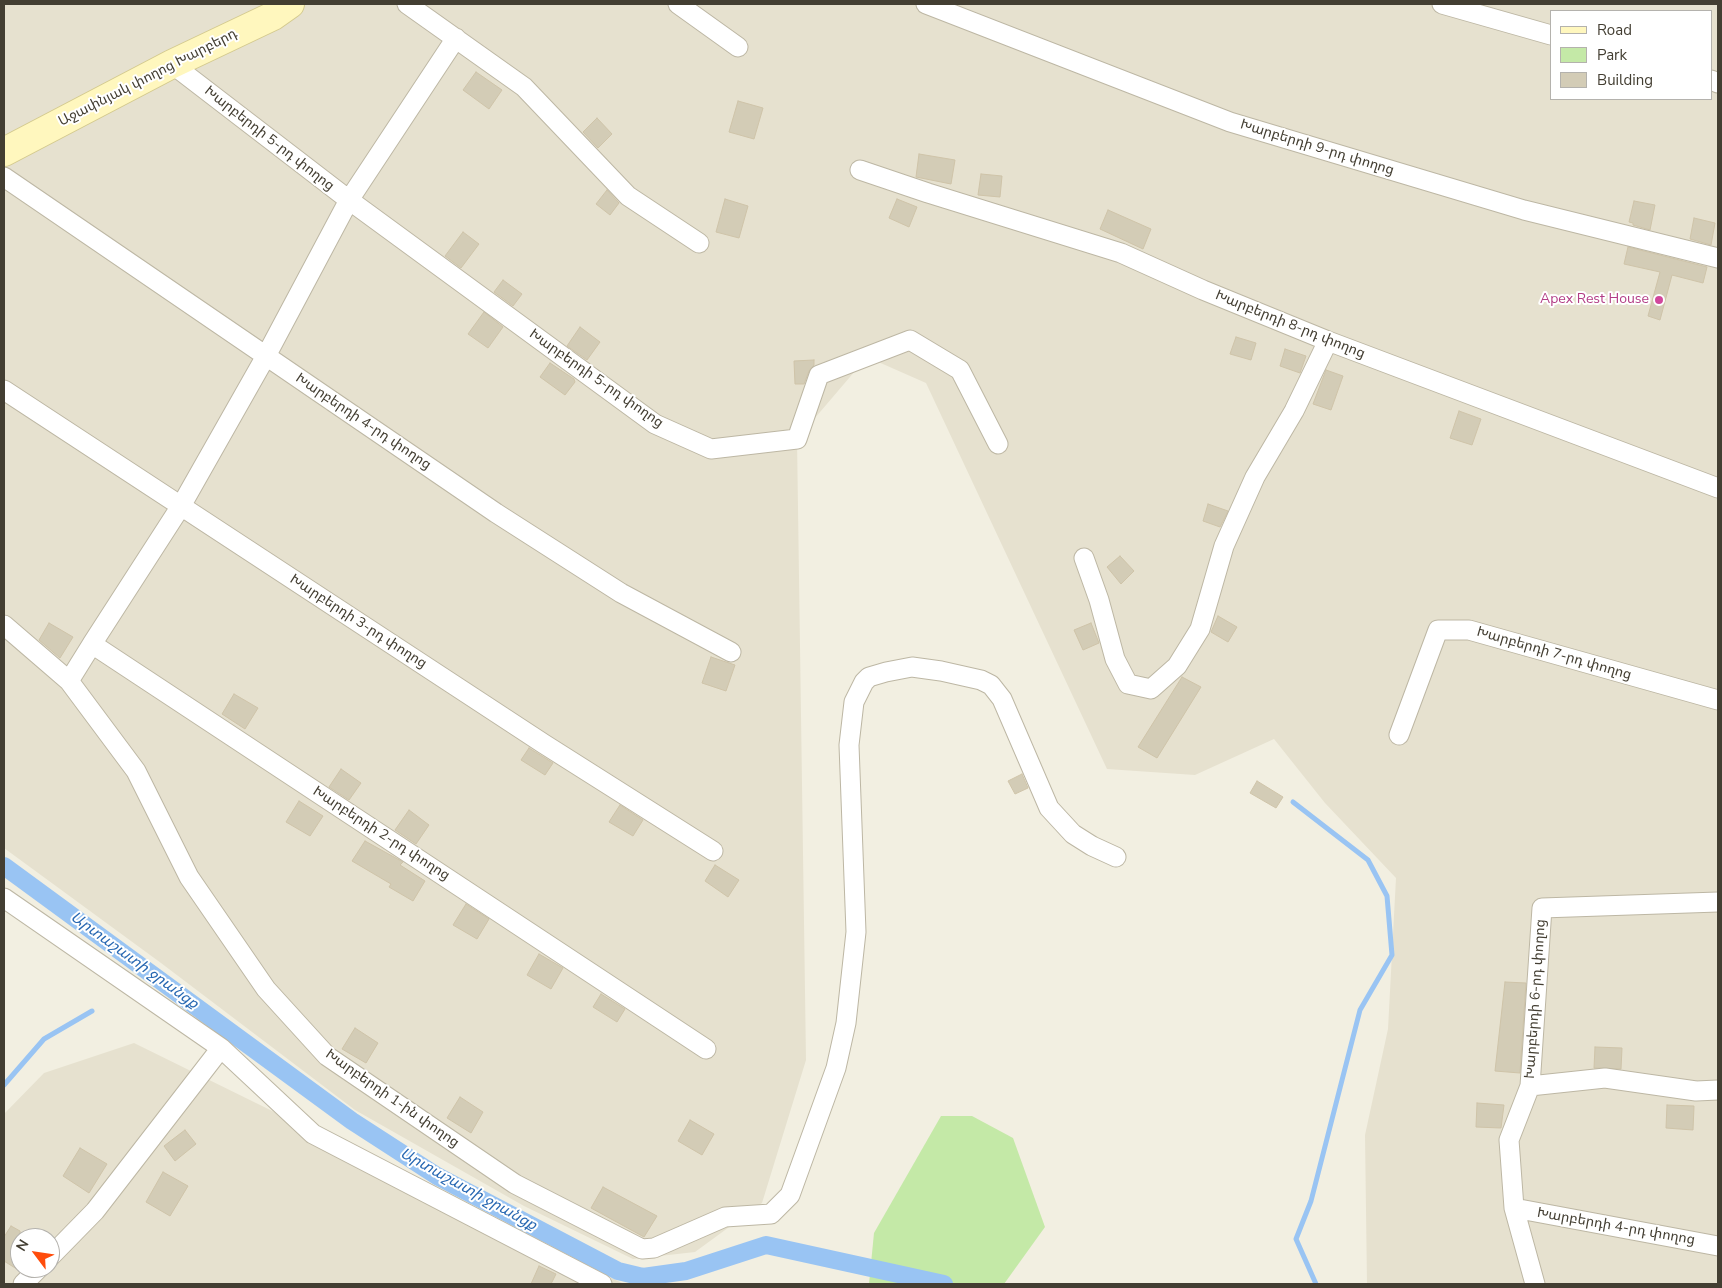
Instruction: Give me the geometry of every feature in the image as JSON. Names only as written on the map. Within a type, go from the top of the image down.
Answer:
[{"type":"street","name":"Աջափնյակ փողոց Խարբերդ","points":[[4,152],[172,64],[273,16],[290,4]]},
{"type":"street","points":[[407,4],[524,87],[628,196],[699,243]]},
{"type":"street","points":[[678,4],[738,47]]},
{"type":"street","name":"Խարբերդի 9-րդ փողոց","points":[[926,4],[1230,122],[1524,210],[1718,258]]},
{"type":"street","points":[[1442,4],[1550,35]]},
{"type":"street","points":[[69,681],[181,506],[266,356],[349,200],[456,38]]},
{"type":"street","name":"Խարբերդի 5-րդ փողոց","points":[[172,64],[349,200],[656,424],[711,449],[797,439],[819,375],[910,340],[960,370],[998,444]]},
{"type":"street","name":"Խարբերդի 8-րդ փողոց","points":[[860,170],[1121,253],[1203,290],[1328,341],[1718,488]]},
{"type":"street","name":"Խարբերդի 4-րդ փողոց","points":[[4,177],[496,513],[621,593],[731,652]]},
{"type":"street","points":[[1084,558],[1100,600],[1115,659],[1128,684],[1150,689],[1178,666],[1200,629],[1224,546],[1255,477],[1294,411],[1328,341]]},
{"type":"street","name":"Խարբերդի 3-րդ փողոց","points":[[4,390],[544,744],[713,851]]},
{"type":"street","name":"Խարբերդի 1-ին փողոց","points":[[4,625],[69,681],[136,771],[189,877],[266,989],[327,1056],[515,1184],[642,1249],[654,1248],[726,1217],[768,1216],[789,1197],[836,1068],[846,1023],[856,942],[849,745],[854,702],[864,682],[869,677],[912,668],[941,670],[981,680],[991,685],[1002,700],[1049,808],[1073,834],[1092,846],[1116,857]]},
{"type":"street","name":"Խարբերդի 7-րդ փողոց","points":[[1399,734],[1438,630],[1469,630],[1718,700]]},
{"type":"street","name":"Խարբերդի 2-րդ փողոց","points":[[92,644],[706,1049]]},
{"type":"street","points":[[4,898],[221,1048],[313,1134],[602,1284]]},
{"type":"street","name":"Խարբերդի 6-րդ փողոց","points":[[1530,1086],[1542,908],[1718,902]]},
{"type":"street","points":[[60,1247],[95,1211],[221,1048]]},
{"type":"street","points":[[1536,1284],[1514,1208],[1509,1140],[1530,1086],[1604,1078],[1696,1091],[1718,1090]]},
{"type":"street","name":"Խարբերդի 4-րդ փողոց","points":[[1514,1208],[1718,1246]]},
{"type":"shaded area","points":[[4,4],[1718,4],[1718,1284],[1367,1284],[1365,1135],[1388,1029],[1396,878],[1325,803],[1274,739],[1195,775],[1107,769],[926,383],[867,357],[797,439],[806,1060],[762,1203],[695,1252],[633,1259],[524,1206],[355,1110],[161,963],[4,848]]},
{"type":"shaded area","points":[[134,1043],[624,1284],[4,1284],[4,1114],[44,1073]]},
{"type":"green space","points":[[941,1116],[972,1116],[1013,1138],[1045,1227],[1004,1284],[869,1284],[874,1233]]},
{"type":"building","points":[[476,72],[502,90],[489,109],[463,90]]},
{"type":"building","points":[[738,101],[763,108],[754,139],[729,132]]},
{"type":"building","points":[[597,118],[612,134],[598,148],[583,132]]},
{"type":"building","points":[[919,154],[955,160],[951,184],[916,177]]},
{"type":"building","points":[[981,174],[1002,176],[1000,197],[978,195]]},
{"type":"building","points":[[607,190],[619,203],[610,215],[596,204]]},
{"type":"building","points":[[725,199],[748,206],[739,238],[716,232]]},
{"type":"building","points":[[897,199],[917,207],[909,227],[889,218]]},
{"type":"building","points":[[1634,201],[1655,205],[1650,230],[1629,222]]},
{"type":"building","points":[[1108,210],[1151,229],[1143,249],[1100,229]]},
{"type":"building","points":[[1694,218],[1715,223],[1711,245],[1690,239]]},
{"type":"building","points":[[463,232],[479,244],[461,268],[445,256]]},
{"type":"building","name":"Apex Rest House","points":[[1628,247],[1707,267],[1703,283],[1672,275],[1660,320],[1648,316],[1660,272],[1624,264]]},
{"type":"building","points":[[503,280],[522,294],[513,306],[494,292]]},
{"type":"building","points":[[484,312],[503,327],[488,348],[468,334]]},
{"type":"building","points":[[580,327],[600,342],[587,360],[567,346]]},
{"type":"building","points":[[1236,337],[1256,343],[1251,360],[1230,354]]},
{"type":"building","points":[[1285,349],[1306,356],[1300,373],[1280,366]]},
{"type":"building","points":[[814,360],[814,365],[809,371],[804,384],[795,384],[794,361]]},
{"type":"building","points":[[550,363],[574,379],[575,382],[565,395],[540,377]]},
{"type":"building","points":[[1326,370],[1343,376],[1331,410],[1313,404]]},
{"type":"building","points":[[1459,411],[1481,419],[1472,445],[1450,438]]},
{"type":"building","points":[[1208,504],[1228,511],[1220,527],[1203,521]]},
{"type":"building","points":[[1120,556],[1134,571],[1121,584],[1107,567]]},
{"type":"building","points":[[1218,616],[1237,627],[1228,642],[1211,632]]},
{"type":"building","points":[[49,623],[73,637],[60,658],[39,640]]},
{"type":"building","points":[[1091,623],[1099,643],[1083,650],[1074,630]]},
{"type":"building","points":[[711,657],[735,665],[726,691],[702,683]]},
{"type":"building","points":[[1182,677],[1201,687],[1157,758],[1138,747]]},
{"type":"building","points":[[234,694],[258,708],[245,729],[222,714]]},
{"type":"building","points":[[529,748],[553,763],[545,775],[521,760]]},
{"type":"building","points":[[341,769],[361,783],[349,800],[329,787]]},
{"type":"building","points":[[1022,774],[1028,788],[1015,794],[1008,781]]},
{"type":"building","points":[[1257,781],[1283,797],[1276,808],[1250,793]]},
{"type":"building","points":[[299,801],[323,816],[310,836],[286,822]]},
{"type":"building","points":[[620,805],[643,820],[633,836],[609,822]]},
{"type":"building","points":[[409,810],[429,825],[416,844],[395,830]]},
{"type":"building","points":[[365,841],[403,862],[400,865],[425,881],[413,901],[389,887],[391,884],[352,861]]},
{"type":"building","points":[[715,865],[739,880],[728,897],[705,881]]},
{"type":"building","points":[[466,904],[489,919],[477,939],[453,925]]},
{"type":"building","points":[[539,954],[563,968],[551,989],[527,975]]},
{"type":"building","points":[[1505,982],[1526,983],[1520,1073],[1495,1071]]},
{"type":"building","points":[[601,994],[625,1009],[617,1022],[593,1007]]},
{"type":"building","points":[[355,1028],[378,1043],[366,1063],[342,1049]]},
{"type":"building","points":[[1595,1047],[1622,1048],[1621,1069],[1594,1068]]},
{"type":"building","points":[[460,1097],[483,1112],[471,1133],[447,1118]]},
{"type":"building","points":[[1477,1103],[1504,1105],[1501,1128],[1476,1127]]},
{"type":"building","points":[[1667,1105],[1694,1106],[1693,1130],[1666,1128]]},
{"type":"building","points":[[690,1120],[714,1134],[702,1155],[678,1141]]},
{"type":"building","points":[[185,1130],[196,1144],[175,1161],[164,1146]]},
{"type":"building","points":[[80,1148],[107,1164],[89,1193],[63,1176]]},
{"type":"building","points":[[163,1172],[188,1186],[170,1216],[146,1202]]},
{"type":"building","points":[[603,1187],[657,1216],[644,1237],[591,1208]]},
{"type":"building","points":[[11,1226],[15,1228],[10,1228],[10,1265],[4,1261],[4,1237]]},
{"type":"building","points":[[539,1266],[556,1274],[551,1284],[531,1284]]},
{"type":"waterway","points":[[1293,802],[1368,860],[1387,896],[1392,955],[1360,1010],[1311,1201],[1296,1239],[1316,1284]]},
{"type":"waterway","name":"Արտաշատի ջրանցք","points":[[4,866],[352,1121],[437,1176],[618,1271],[643,1277],[686,1271],[766,1245],[944,1284]]},
{"type":"waterway","points":[[4,1085],[44,1039],[92,1011]]},
{"type":"place","name":"Apex Rest House","points":[[1659,300]]}]
